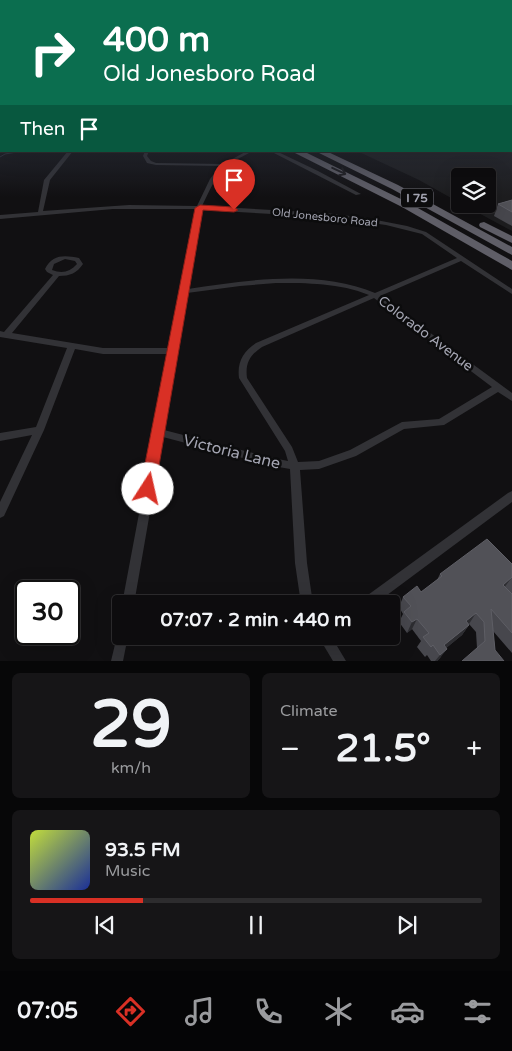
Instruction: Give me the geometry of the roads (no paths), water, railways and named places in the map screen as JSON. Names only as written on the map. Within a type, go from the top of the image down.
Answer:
[{"type":"highway","name":"I 75","points":[[297,152],[347,175],[439,223],[512,266]]},
{"type":"highway","name":"I 75","points":[[321,152],[404,191],[512,252]]},
{"type":"highway","points":[[332,152],[424,194],[512,240]]},
{"type":"highway","points":[[394,200],[512,276]]},
{"type":"street","points":[[40,214],[47,180],[69,152]]},
{"type":"street","points":[[147,152],[145,156],[150,162],[156,164],[222,165]]},
{"type":"street","points":[[130,595],[172,352],[200,208],[213,176],[222,165],[248,152]]},
{"type":"street","points":[[274,152],[358,194]]},
{"type":"street","name":"Old Jonesboro Road","points":[[0,217],[127,207],[200,208],[309,214],[391,225],[424,233],[512,292]]},
{"type":"street","points":[[306,595],[301,563],[295,466],[289,450],[243,378],[241,367],[245,357],[259,345],[462,258]]},
{"type":"street","points":[[3,334],[56,274]]},
{"type":"street","name":"Colorado Avenue","points":[[183,292],[294,279],[352,287],[376,295],[512,398]]},
{"type":"street","points":[[3,334],[118,352],[172,352]]},
{"type":"street","points":[[0,513],[39,430],[72,346]]},
{"type":"street","name":"Victoria Lane","points":[[158,432],[274,462],[295,466],[319,464],[340,459],[402,426],[440,422],[498,388]]},
{"type":"street","points":[[0,437],[39,430]]},
{"type":"street","points":[[378,595],[512,496]]},
{"type":"street","points":[[117,661],[120,645]]},
{"type":"street","points":[[330,645],[340,661]]},
{"type":"waterway","points":[[0,157],[17,152]]}]
